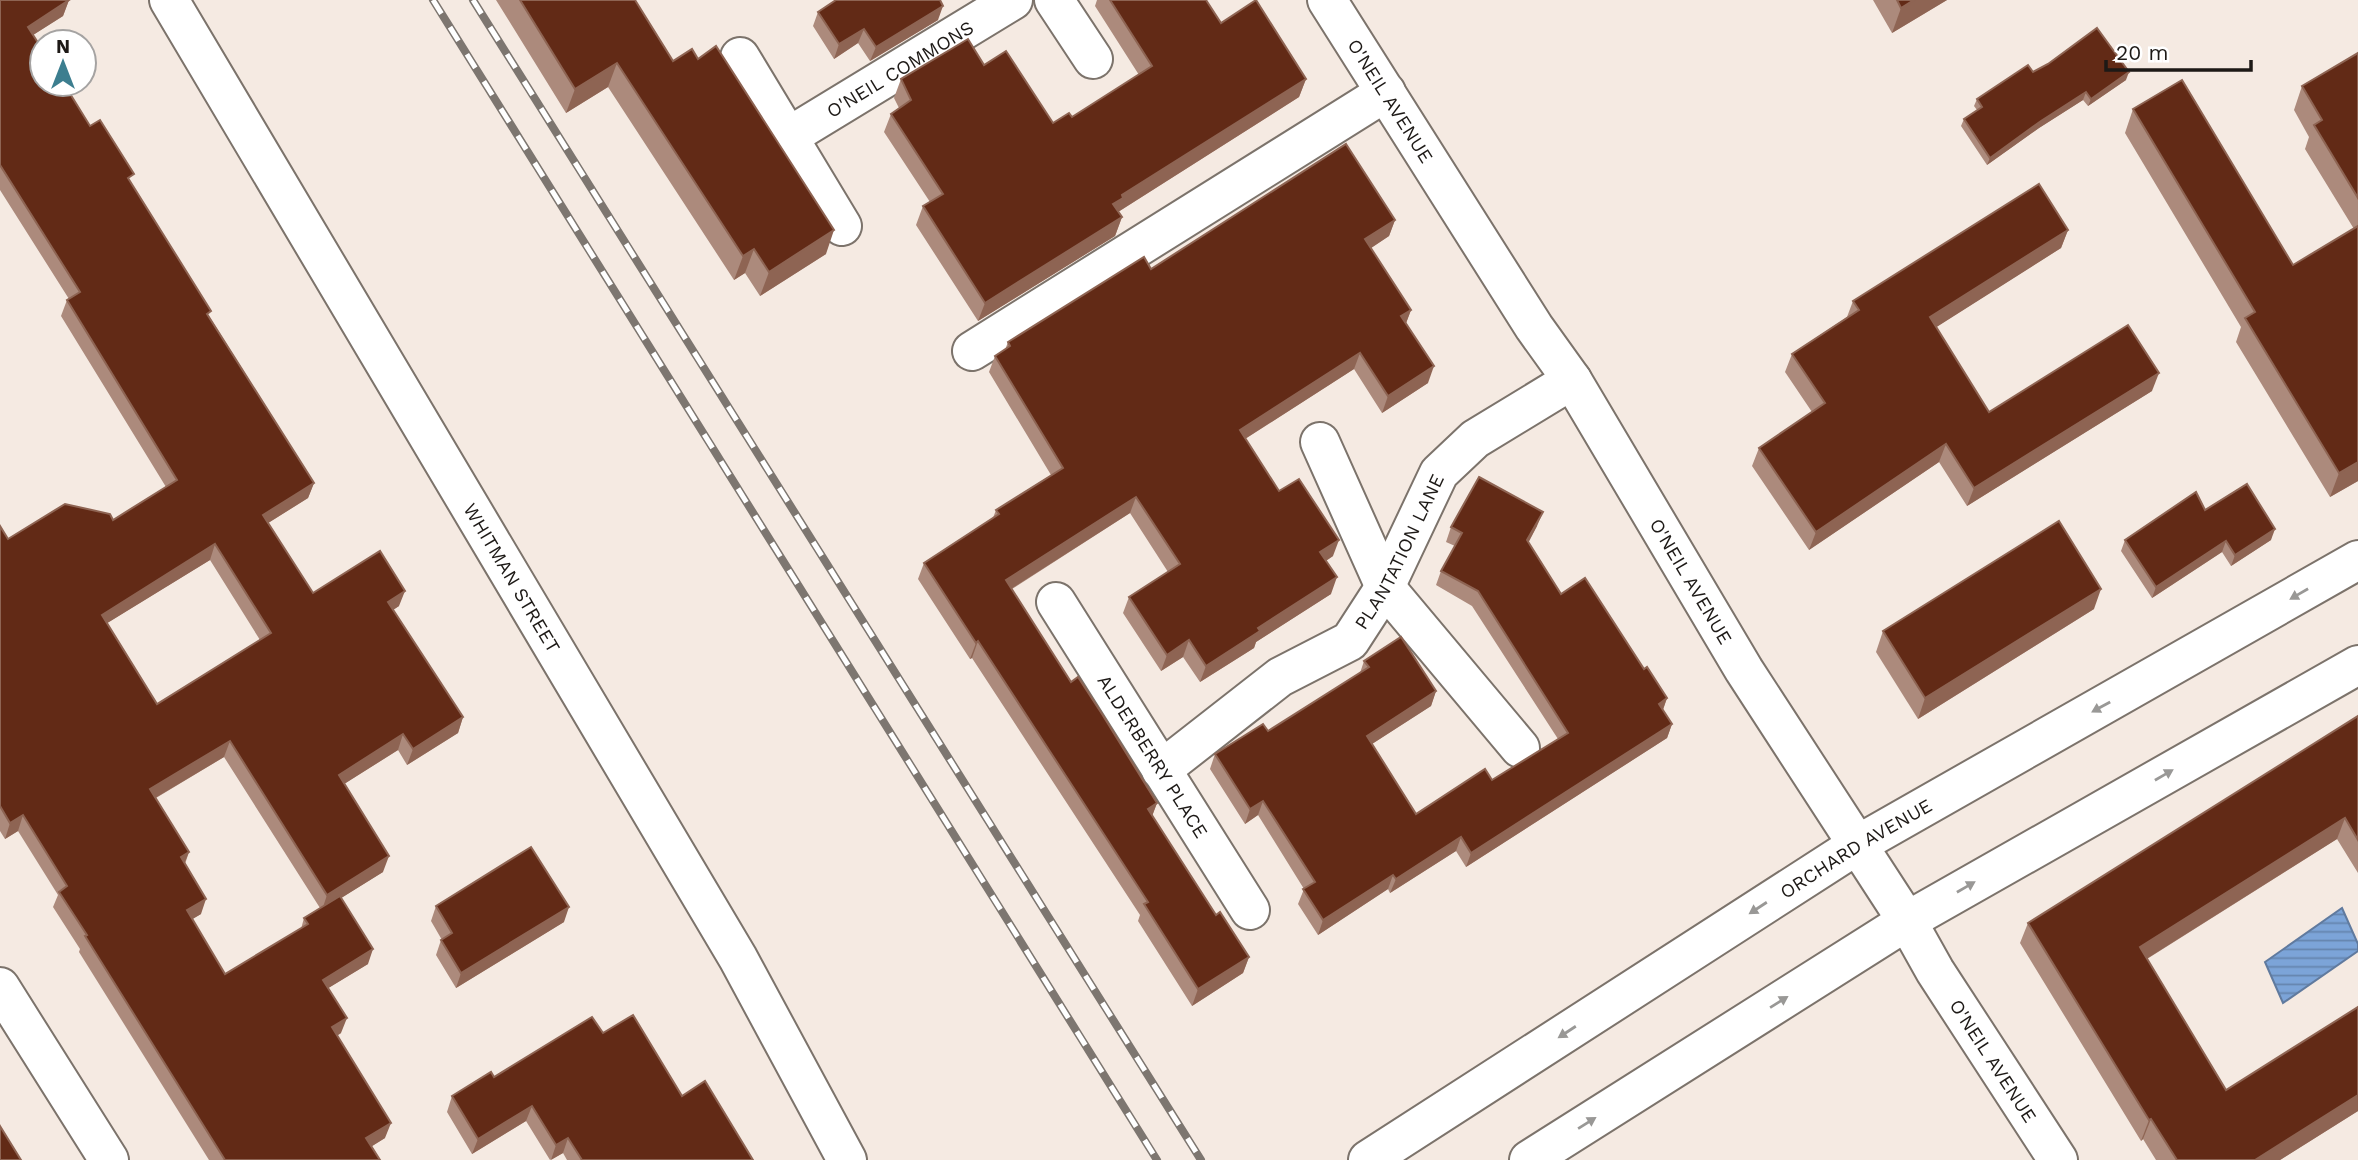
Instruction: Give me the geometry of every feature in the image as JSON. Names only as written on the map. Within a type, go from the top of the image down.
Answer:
[{"type":"street","name":"WHITMAN STREET","points":[[169,0],[738,958],[847,1160]]},
{"type":"street","name":"O'NEIL COMMONS","points":[[788,137],[1013,0]]},
{"type":"street","points":[[1054,0],[1093,59]]},
{"type":"street","name":"O'NEIL AVENUE","points":[[1327,0],[1534,327],[1572,380],[1744,670],[2058,1160]]},
{"type":"street","points":[[740,57],[842,226]]},
{"type":"street","points":[[972,351],[1386,92]]},
{"type":"street","name":"PLANTATION LANE","points":[[1161,771],[1280,677],[1350,641],[1385,587],[1438,473],[1475,439],[1572,380]]},
{"type":"street","points":[[1320,442],[1385,587],[1520,748]]},
{"type":"street","name":"ORCHARD AVENUE","points":[[1368,1160],[1857,845],[2358,560]]},
{"type":"street","name":"ALDERBERRY PLACE","points":[[1056,602],[1250,910]]},
{"type":"street","points":[[1529,1160],[1907,921],[2358,665]]},
{"type":"street","points":[[0,988],[109,1160]]},
{"type":"water","points":[[2342,908],[2358,944],[2358,951],[2283,1003],[2265,962]]},
{"type":"building","points":[[0,0],[69,0],[28,27],[28,98],[73,98],[90,126],[100,120],[134,174],[128,178],[211,311],[207,314],[314,483],[263,515],[313,593],[380,551],[405,591],[388,602],[463,717],[413,749],[403,734],[339,775],[389,856],[327,895],[230,741],[150,789],[189,852],[181,857],[206,899],[187,910],[225,974],[308,924],[304,918],[340,896],[373,949],[323,980],[347,1018],[332,1027],[391,1123],[366,1138],[380,1160],[225,1160],[59,892],[67,886],[23,815],[10,823],[0,806],[0,526],[8,539],[65,504],[110,514],[113,520],[177,480],[67,300],[80,292],[0,165]],"holes":[[[215,544],[271,633],[157,704],[102,615]]]},
{"type":"building","points":[[520,0],[635,0],[673,61],[692,49],[698,59],[716,46],[834,230],[769,272],[754,249],[743,256],[617,63],[575,89]]},
{"type":"building","points":[[836,0],[940,0],[943,6],[876,47],[864,29],[839,44],[818,12]]},
{"type":"building","points":[[1110,0],[1206,0],[1221,23],[1256,0],[1306,79],[1122,195],[1123,198],[1113,204],[1122,217],[985,303],[923,206],[943,194],[891,114],[911,100],[901,79],[968,39],[984,65],[1006,51],[1053,123],[1069,113],[1072,117],[1152,66]]},
{"type":"building","points":[[1897,0],[1914,0],[1901,8]]},
{"type":"building","points":[[2097,28],[2129,72],[2091,99],[2086,92],[1990,158],[1964,119],[1982,107],[1977,99],[2028,65],[2033,72],[2048,64]]},
{"type":"building","points":[[2358,53],[2358,198],[2314,125],[2322,120],[2302,86]]},
{"type":"building","points":[[2182,80],[2293,265],[2358,226],[2358,462],[2339,473],[2245,318],[2255,312],[2133,109]]},
{"type":"building","points":[[1346,144],[1395,220],[1365,239],[1411,310],[1401,316],[1434,366],[1388,396],[1360,353],[1240,430],[1279,491],[1299,479],[1339,540],[1320,552],[1337,577],[1258,628],[1260,631],[1206,666],[1189,640],[1167,655],[1129,597],[1180,564],[1136,497],[1006,580],[1071,682],[1078,677],[1102,714],[1157,803],[1148,809],[1216,915],[1220,912],[1249,957],[1198,989],[1144,904],[1148,902],[924,563],[999,514],[996,510],[1063,468],[995,356],[1010,346],[1008,342],[1144,257],[1151,269]]},
{"type":"building","points":[[2039,184],[2068,230],[1930,317],[1989,412],[2128,325],[2159,373],[1974,488],[1946,444],[1816,532],[1759,448],[1825,403],[1792,354],[1859,310],[1853,301]]},
{"type":"building","points":[[1479,477],[1543,512],[1527,540],[1561,594],[1585,578],[1644,669],[1647,667],[1667,698],[1659,704],[1672,724],[1471,853],[1461,837],[1396,879],[1393,875],[1323,920],[1303,889],[1315,882],[1263,801],[1250,809],[1215,754],[1263,724],[1268,731],[1369,667],[1364,661],[1401,637],[1436,691],[1367,736],[1416,814],[1485,769],[1492,780],[1568,733],[1478,591],[1441,571],[1462,533],[1451,527]]},
{"type":"building","points":[[2247,484],[2275,529],[2235,555],[2226,541],[2156,587],[2125,540],[2196,492],[2205,510]]},
{"type":"building","points":[[2059,521],[2101,589],[1925,698],[1883,631]]},
{"type":"building","points":[[2358,716],[2358,840],[2345,818],[2140,947],[2226,1090],[2358,1007],[2358,1095],[2255,1160],[2177,1160],[2151,1119],[2149,1120],[2028,923]]},
{"type":"building","points":[[531,847],[569,907],[461,973],[441,940],[452,933],[436,906]]},
{"type":"building","points":[[633,1015],[682,1096],[705,1081],[753,1160],[582,1160],[568,1138],[556,1145],[532,1106],[478,1139],[452,1096],[491,1072],[494,1077],[592,1017],[603,1033]]},
{"type":"building","points":[[0,1126],[21,1160],[0,1160]]},
{"type":"railway","points":[[433,0],[1157,1160]]},
{"type":"railway","points":[[473,0],[1201,1160]]}]
